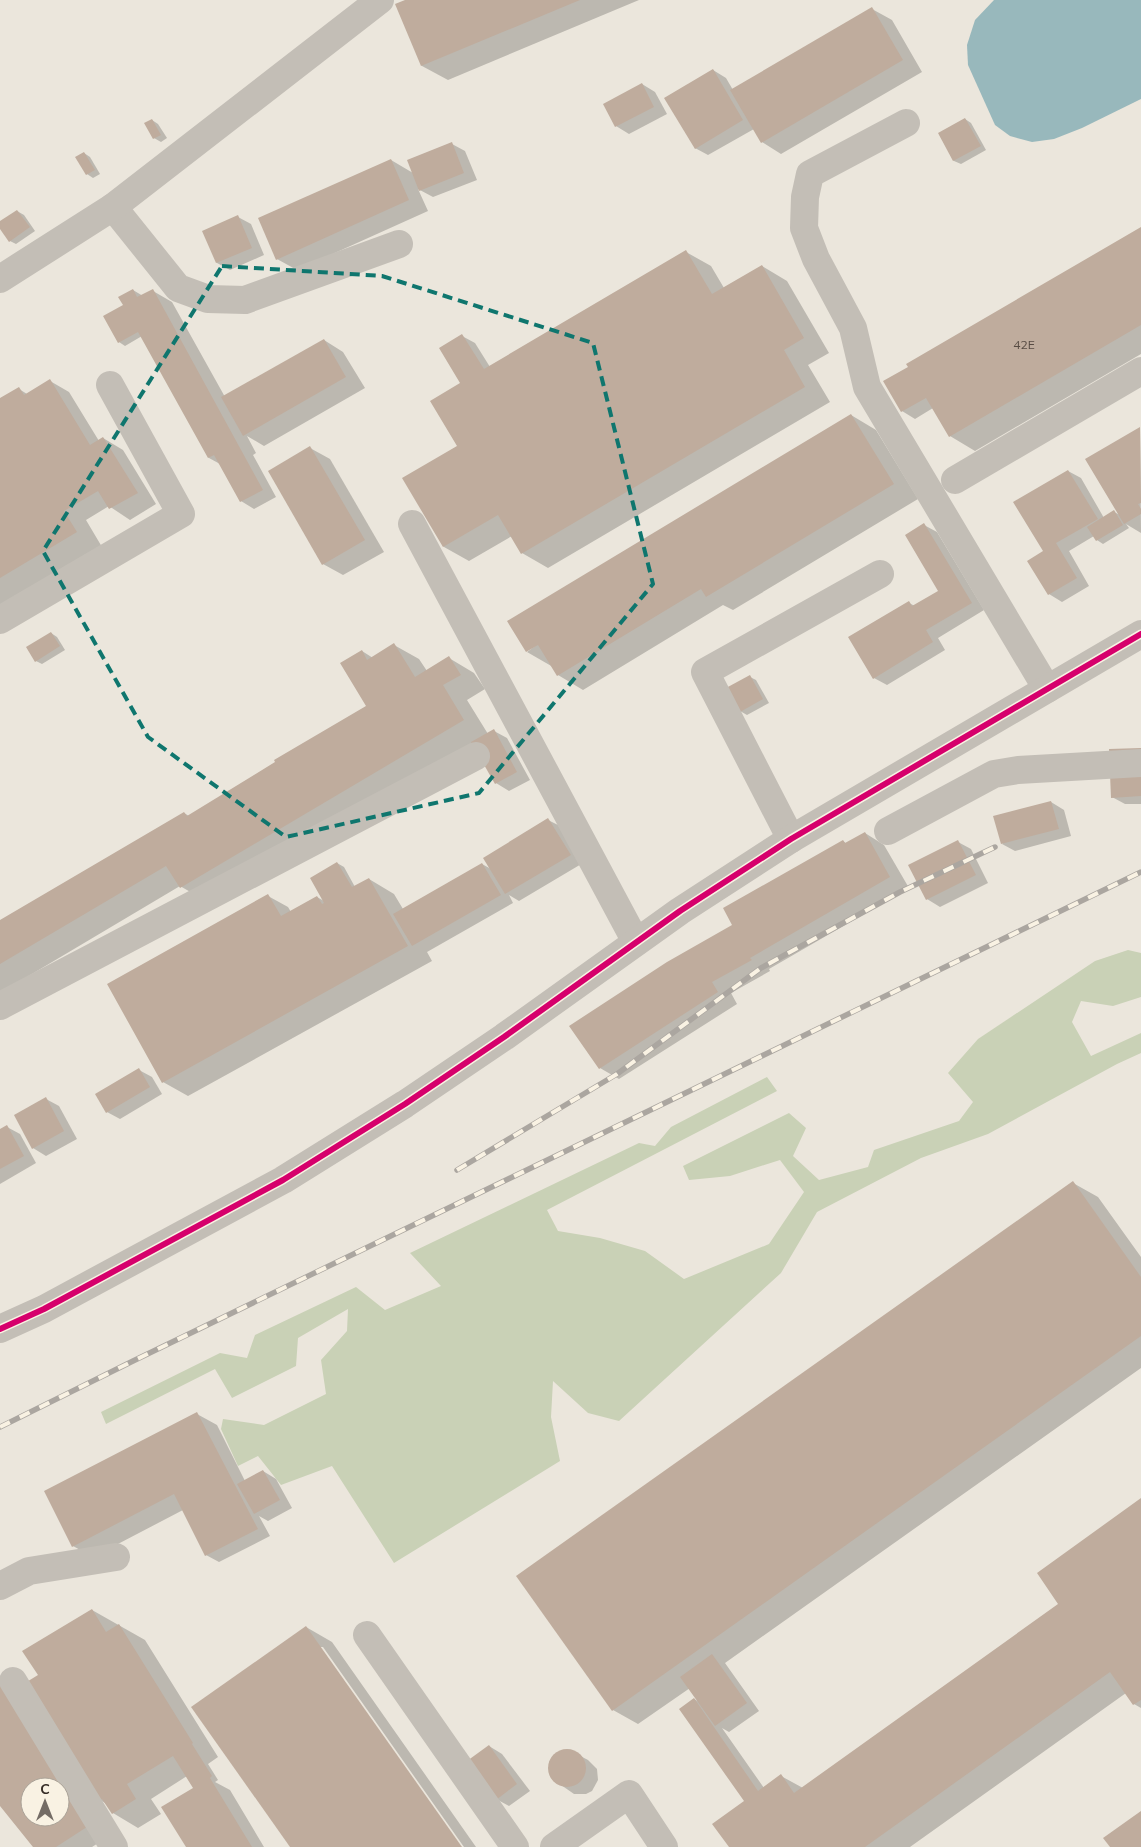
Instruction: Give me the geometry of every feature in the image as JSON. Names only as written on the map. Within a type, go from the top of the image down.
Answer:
[{"type":"street","points":[[0,279],[113,207],[380,0]]},
{"type":"street","points":[[906,123],[810,174],[805,197],[804,228],[816,259],[853,328],[867,387],[1047,689]]},
{"type":"street","points":[[113,207],[178,288],[208,299],[245,300],[399,244]]},
{"type":"street","points":[[955,480],[1141,371]]},
{"type":"street","points":[[0,620],[181,514],[110,385]]},
{"type":"street","points":[[412,524],[636,942]]},
{"type":"street","points":[[791,839],[704,672],[880,574]]},
{"type":"street","points":[[0,1329],[52,1304],[283,1180],[405,1104],[496,1043],[680,911],[791,839],[1141,634]]},
{"type":"street","points":[[0,1006],[476,756]]},
{"type":"street","points":[[888,831],[994,774],[1018,770],[1141,763]]},
{"type":"street","points":[[0,1586],[29,1571],[116,1557]]},
{"type":"street","points":[[366,1636],[514,1847]]},
{"type":"street","points":[[13,1681],[114,1847]]},
{"type":"street","points":[[554,1847],[629,1794],[664,1847]]},
{"type":"highlighted area","points":[[222,266],[382,276],[593,343],[653,584],[479,793],[286,837],[148,737],[43,551]]},
{"type":"green space","points":[[1128,950],[1141,953],[1141,997],[1113,1006],[1081,1001],[1072,1022],[1091,1056],[1141,1033],[1141,1053],[1117,1064],[988,1134],[921,1158],[817,1212],[781,1273],[619,1421],[588,1413],[553,1381],[551,1417],[560,1461],[394,1563],[332,1466],[281,1485],[258,1456],[238,1466],[221,1429],[223,1419],[264,1425],[326,1394],[321,1360],[347,1331],[348,1309],[298,1338],[296,1366],[232,1398],[215,1369],[106,1424],[101,1412],[220,1353],[247,1358],[255,1335],[356,1287],[385,1310],[441,1286],[410,1253],[639,1143],[655,1146],[671,1127],[767,1077],[777,1091],[547,1210],[558,1231],[600,1238],[645,1251],[684,1279],[769,1244],[804,1192],[780,1160],[730,1176],[689,1180],[683,1166],[789,1113],[806,1128],[793,1156],[819,1180],[868,1167],[874,1150],[959,1121],[973,1102],[948,1073],[978,1039],[1095,961]]},
{"type":"water","points":[[994,0],[1141,0],[1141,99],[1082,128],[1054,139],[1032,142],[1010,136],[995,125],[968,65],[967,45],[975,20]]},
{"type":"building","points":[[405,0],[580,0],[421,66],[395,4]]},
{"type":"building","points":[[872,7],[903,60],[761,143],[730,90]]},
{"type":"building","points":[[713,69],[743,120],[695,149],[664,98]]},
{"type":"building","points":[[642,83],[654,107],[615,127],[603,104]]},
{"type":"building","points":[[965,118],[981,146],[953,161],[938,133]]},
{"type":"building","points":[[152,119],[161,135],[153,139],[144,123]]},
{"type":"building","points":[[452,142],[464,173],[419,191],[407,160]]},
{"type":"building","points":[[84,152],[95,170],[86,175],[75,157]]},
{"type":"building","points":[[391,159],[409,200],[276,260],[258,218]]},
{"type":"building","points":[[17,210],[30,227],[9,242],[0,229],[0,221]]},
{"type":"building","points":[[238,215],[252,248],[216,263],[202,231]]},
{"type":"building","points":[[1141,227],[1141,325],[949,437],[926,398],[901,412],[883,381],[908,367],[906,364]]},
{"type":"building","points":[[686,250],[712,294],[762,265],[804,338],[784,350],[805,387],[521,554],[498,515],[443,547],[402,478],[457,446],[430,401],[460,383],[439,348],[462,334],[484,369]]},
{"type":"building","points":[[133,289],[137,297],[153,289],[263,490],[240,502],[214,455],[208,458],[138,332],[118,343],[103,316],[123,305],[118,297]]},
{"type":"building","points":[[324,339],[346,377],[243,436],[221,397]]},
{"type":"building","points":[[50,379],[90,445],[103,437],[138,493],[109,509],[98,491],[64,511],[77,532],[0,578],[0,398],[19,387],[24,395]]},
{"type":"building","points":[[851,414],[894,484],[706,597],[701,589],[557,676],[538,645],[526,652],[507,621]]},
{"type":"building","points":[[1140,427],[1141,503],[1138,504],[1141,514],[1124,524],[1085,459]]},
{"type":"building","points":[[310,446],[365,540],[322,565],[268,471]]},
{"type":"building","points":[[1068,470],[1098,519],[1056,543],[1077,578],[1048,595],[1027,561],[1043,551],[1013,502]]},
{"type":"building","points":[[1114,510],[1123,525],[1096,541],[1087,527]]},
{"type":"building","points":[[924,523],[972,603],[926,630],[933,642],[873,679],[848,637],[909,601],[912,606],[938,591],[905,535]]},
{"type":"building","points":[[51,632],[60,646],[35,662],[26,647]]},
{"type":"building","points":[[394,643],[415,677],[449,656],[461,675],[443,685],[464,720],[180,888],[166,866],[0,964],[0,920],[184,812],[187,816],[275,762],[274,760],[366,706],[340,663],[362,650],[367,660]]},
{"type":"building","points":[[750,675],[763,699],[740,712],[726,688]]},
{"type":"building","points":[[494,729],[517,772],[495,784],[471,742]]},
{"type":"building","points":[[1141,748],[1141,796],[1111,798],[1109,749]]},
{"type":"building","points":[[1051,801],[1059,829],[1001,844],[993,816]]},
{"type":"building","points":[[548,818],[571,855],[505,894],[483,858]]},
{"type":"building","points":[[865,832],[890,877],[712,982],[718,992],[599,1069],[569,1026],[667,962],[732,925],[723,908],[843,840],[845,843]]},
{"type":"building","points":[[958,840],[976,875],[926,900],[908,865]]},
{"type":"building","points":[[337,862],[352,887],[369,878],[408,946],[162,1083],[107,984],[268,894],[281,916],[317,896],[322,904],[324,903],[310,878]]},
{"type":"building","points":[[482,863],[501,895],[412,946],[393,914]]},
{"type":"building","points":[[139,1068],[150,1087],[106,1113],[95,1094]]},
{"type":"building","points":[[46,1097],[64,1131],[32,1149],[14,1115]]},
{"type":"building","points":[[7,1125],[24,1156],[0,1169],[0,1129]]},
{"type":"building","points":[[1073,1181],[1141,1277],[1141,1336],[612,1711],[516,1576]]},
{"type":"building","points":[[197,1412],[258,1529],[205,1556],[174,1494],[72,1547],[44,1491]]},
{"type":"building","points":[[263,1470],[280,1500],[254,1514],[237,1484]]},
{"type":"building","points":[[1141,1498],[1141,1700],[1133,1705],[1110,1672],[865,1847],[729,1847],[712,1824],[744,1801],[679,1709],[694,1698],[758,1791],[781,1774],[794,1793],[1058,1604],[1037,1573]]},
{"type":"building","points":[[92,1609],[106,1632],[119,1624],[193,1743],[212,1776],[210,1778],[252,1847],[186,1847],[161,1807],[193,1788],[173,1756],[127,1784],[136,1799],[112,1814],[102,1799],[99,1801],[25,1683],[38,1675],[22,1651]]},
{"type":"building","points":[[306,1626],[462,1847],[290,1847],[191,1707]]},
{"type":"building","points":[[712,1654],[747,1703],[715,1726],[680,1677]]},
{"type":"building","points":[[0,1682],[60,1777],[20,1777],[20,1827],[70,1827],[70,1793],[90,1825],[56,1847],[33,1847],[0,1806]]},
{"type":"building","points":[[489,1745],[517,1784],[496,1800],[467,1761]]},
{"type":"building","points":[[567,1749],[581,1754],[586,1768],[581,1782],[567,1787],[553,1782],[548,1768],[553,1754]]},
{"type":"building","points":[[1141,1811],[1141,1847],[1110,1847],[1103,1838]]},
{"type":"railway","points":[[457,1170],[617,1074],[761,968],[900,892],[995,847]]},
{"type":"railway","points":[[0,1427],[1141,872]]},
{"type":"cycle path","points":[[0,1329],[44,1309],[283,1180],[405,1104],[504,1037],[680,911],[791,839],[1141,634]]}]
